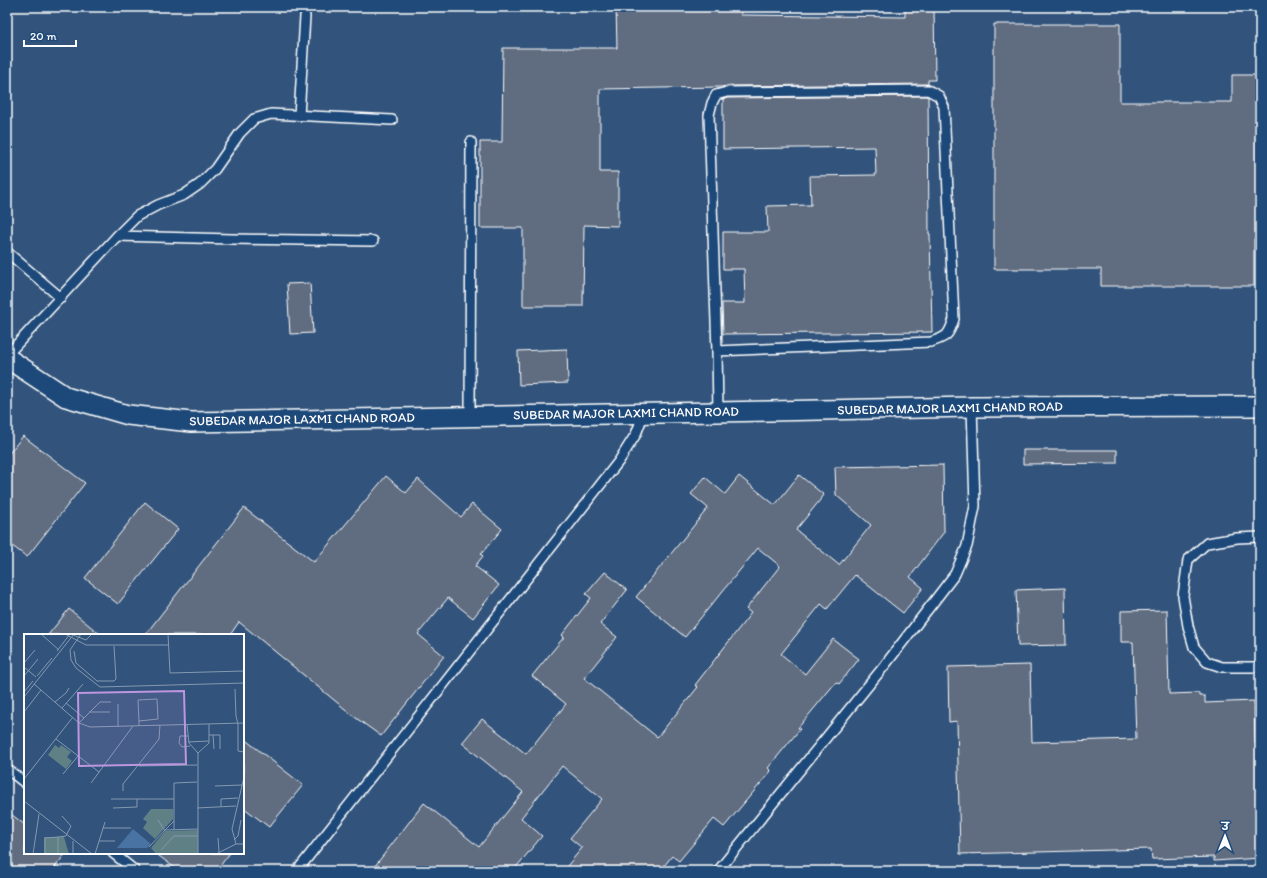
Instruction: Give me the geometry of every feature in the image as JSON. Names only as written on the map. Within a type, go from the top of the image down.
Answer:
[{"type":"street","name":"SUBEDAR MAJOR LAXMI CHAND ROAD","points":[[7,357],[66,396],[128,415],[191,422],[972,407],[1260,406]]},
{"type":"lane","points":[[299,116],[305,16]]},
{"type":"lane","points":[[717,351],[931,342],[942,339],[950,332],[954,319],[944,107],[939,96],[928,90],[727,92],[716,95],[709,115],[718,412]]},
{"type":"lane","points":[[7,357],[137,216],[158,205],[184,195],[200,184],[215,169],[240,132],[254,118],[271,114],[392,120]]},
{"type":"lane","points":[[470,416],[471,142]]},
{"type":"lane","points":[[117,236],[373,241]]},
{"type":"lane","points":[[7,252],[61,298]]},
{"type":"lane","points":[[718,871],[885,665],[955,574],[967,546],[975,506],[972,407]]},
{"type":"lane","points":[[297,871],[619,461],[636,434],[644,413]]},
{"type":"lane","points":[[1260,537],[1237,538],[1207,543],[1188,560],[1183,596],[1188,626],[1194,647],[1207,662],[1222,667],[1260,667]]},
{"type":"lane","points":[[7,769],[24,782]]},
{"type":"lane","points":[[114,854],[135,871]]},
{"type":"building","points":[[616,7],[741,7],[741,15],[905,17],[905,7],[934,7],[935,80],[928,80],[928,84],[600,89],[600,172],[618,172],[618,226],[584,225],[583,306],[523,306],[523,228],[480,228],[480,142],[502,142],[503,48],[617,48]]},
{"type":"building","points":[[994,24],[1120,24],[1120,102],[1232,102],[1232,75],[1260,75],[1260,239],[1254,239],[1254,286],[1101,286],[1101,269],[994,269]]},
{"type":"building","points":[[928,97],[929,234],[932,332],[723,334],[722,303],[745,303],[744,269],[723,269],[723,232],[768,232],[767,206],[811,205],[810,176],[876,175],[875,147],[723,149],[723,99]]},
{"type":"building","points":[[310,283],[313,333],[290,334],[287,284]]},
{"type":"building","points":[[567,349],[568,383],[519,385],[518,351]]},
{"type":"building","points":[[23,436],[85,483],[27,557],[7,542],[7,456]]},
{"type":"building","points":[[1023,450],[1117,450],[1117,463],[1023,464]]},
{"type":"building","points":[[943,465],[944,532],[910,577],[923,588],[903,613],[855,575],[827,609],[821,604],[781,654],[805,674],[833,639],[859,659],[839,684],[836,682],[798,728],[800,729],[768,768],[771,771],[724,827],[714,819],[679,861],[672,856],[660,871],[563,871],[582,848],[570,838],[602,799],[562,766],[521,818],[542,836],[513,871],[371,871],[424,803],[479,847],[523,792],[462,743],[482,719],[526,754],[566,704],[532,676],[564,637],[562,635],[591,598],[586,594],[605,572],[627,590],[600,624],[617,637],[584,678],[657,737],[659,735],[698,687],[695,685],[751,613],[746,609],[780,566],[758,548],[685,637],[636,597],[708,508],[691,494],[705,477],[725,494],[739,476],[775,505],[799,475],[824,495],[796,530],[839,565],[871,525],[836,495],[835,467]]},
{"type":"building","points":[[386,476],[406,493],[418,479],[461,517],[472,504],[502,529],[481,554],[483,556],[475,566],[499,585],[473,618],[448,598],[418,634],[444,656],[381,736],[356,718],[239,622],[231,634],[146,634],[244,508],[314,562]]},
{"type":"building","points":[[145,502],[178,529],[118,604],[85,578]]},
{"type":"building","points":[[1065,588],[1066,645],[1018,646],[1016,590]]},
{"type":"building","points":[[69,609],[100,634],[49,634]]},
{"type":"building","points":[[1167,610],[1169,694],[1199,693],[1199,696],[1205,696],[1205,703],[1254,701],[1255,743],[1260,743],[1260,858],[1214,861],[1214,857],[1152,859],[1151,849],[960,854],[957,721],[949,722],[948,667],[1030,665],[1032,742],[1136,739],[1133,642],[1121,642],[1121,611]]},
{"type":"building","points":[[244,739],[303,785],[269,827],[244,808]]},
{"type":"building","points":[[7,811],[24,824],[24,854],[65,854],[52,871],[7,871]]},
{"type":"building","points":[[156,854],[229,854],[216,871],[179,871]]}]
